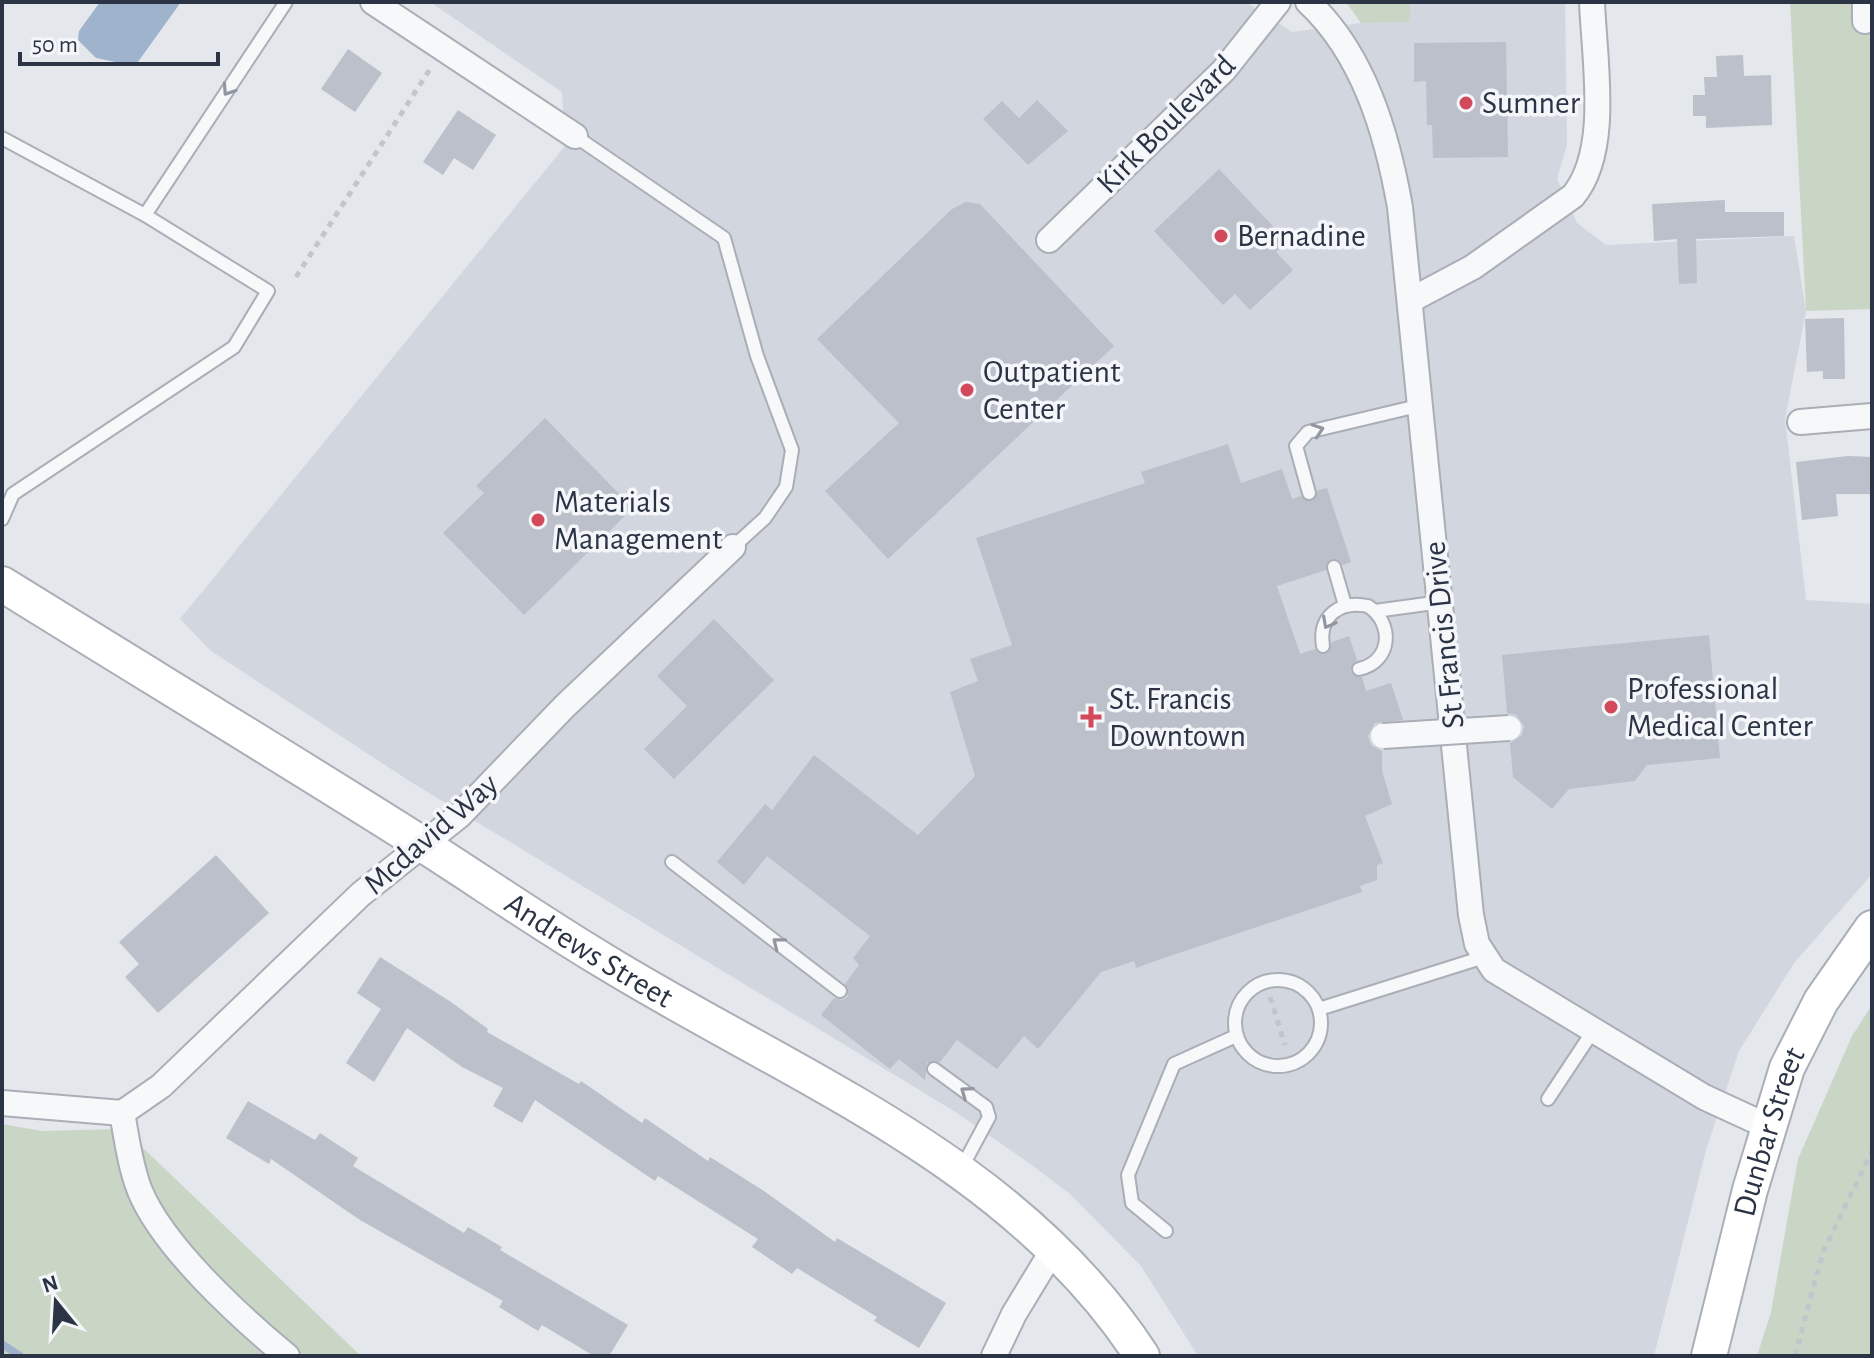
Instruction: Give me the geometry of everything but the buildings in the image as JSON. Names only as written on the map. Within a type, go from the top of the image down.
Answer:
[{"type":"street","points":[[373,2],[575,136]]},
{"type":"street","name":"Kirk Boulevard","points":[[1049,240],[1224,70],[1278,2]]},
{"type":"street","name":"St Francis Drive","points":[[1308,2],[1346,49],[1374,106],[1396,180],[1422,405],[1471,915],[1484,957]]},
{"type":"street","points":[[1411,300],[1473,267],[1573,196],[1581,187],[1594,158],[1596,128],[1592,2]]},
{"type":"street","points":[[1800,422],[1872,416]]},
{"type":"street","name":"Mcdavid Way","points":[[122,1113],[161,1086],[361,894],[460,815],[565,706],[733,547]]},
{"type":"street","name":"Andrews Street","points":[[2,584],[422,844],[605,962],[839,1093],[961,1169],[1015,1211],[1054,1248],[1096,1293],[1142,1356]]},
{"type":"street","points":[[1383,736],[1509,728]]},
{"type":"street","name":"Dunbar Street","points":[[1709,1356],[1769,1127],[1796,1048],[1821,1001],[1872,928]]},
{"type":"street","points":[[1484,957],[1494,970],[1593,1031],[1704,1097],[1769,1127]]},
{"type":"street","points":[[2,1103],[122,1113],[132,1167],[141,1193],[159,1226],[259,1333],[287,1356]]},
{"type":"street","points":[[994,1356],[1014,1314],[1054,1248]]},
{"type":"lane","points":[[145,215],[286,2]]},
{"type":"lane","points":[[575,136],[724,238],[757,356],[792,450],[786,487],[765,518],[733,547]]},
{"type":"lane","points":[[2,138],[145,215],[268,291],[234,347],[8,490],[2,519]]},
{"type":"lane","points":[[1309,493],[1296,446],[1308,432],[1422,405]]},
{"type":"lane","points":[[1334,567],[1345,605]]},
{"type":"lane","points":[[1323,646],[1323,625],[1328,616],[1345,605],[1357,604],[1375,611],[1441,602]]},
{"type":"lane","points":[[1359,669],[1374,663],[1386,644],[1384,622],[1375,611]]},
{"type":"lane","points":[[672,862],[840,991]]},
{"type":"lane","points":[[1319,1009],[1484,957]]},
{"type":"lane","points":[[1287,980],[1301,986],[1312,996],[1319,1009],[1321,1023],[1316,1044],[1303,1058],[1291,1064],[1264,1064],[1252,1058],[1236,1036],[1237,1007],[1245,994],[1265,982],[1287,980]]},
{"type":"lane","points":[[1548,1099],[1593,1031]]},
{"type":"lane","points":[[1166,1231],[1132,1203],[1128,1175],[1174,1064],[1236,1036]]},
{"type":"lane","points":[[934,1069],[986,1107],[989,1117],[961,1169]]},
{"type":"path","points":[[296,277],[432,65]]},
{"type":"path","points":[[1270,997],[1285,1045]]},
{"type":"path","points":[[1795,1356],[1823,1252],[1872,1151]]},
{"type":"shaded area","name":"St. Francis Downtown","points":[[430,2],[1246,2],[1292,32],[1361,23],[1410,22],[1410,2],[1565,2],[1567,144],[1557,179],[1577,223],[1606,245],[1794,236],[1806,311],[1785,419],[1806,600],[1872,604],[1872,874],[1794,963],[1739,1051],[1706,1150],[1654,1356],[1198,1356],[1141,1266],[1070,1194],[1029,1163],[954,1111],[411,782],[211,651],[180,619],[565,146],[562,92]]},
{"type":"green space","points":[[1346,2],[1410,2],[1410,22],[1361,23]]},
{"type":"green space","points":[[1790,2],[1872,2],[1872,309],[1806,311]]},
{"type":"green space","points":[[1872,1005],[1872,1356],[1757,1356],[1771,1312],[1798,1159],[1852,1036]]},
{"type":"green space","points":[[2,1124],[42,1131],[123,1129],[361,1356],[2,1356]]},
{"type":"water","points":[[100,2],[181,2],[135,66],[96,58],[78,40],[79,31]]},
{"type":"waterway","points":[[2,1344],[20,1356]]},
{"type":"place","name":"Sumner","points":[[1466,103]]},
{"type":"place","name":"Bernadine","points":[[1221,236]]},
{"type":"place","name":"Outpatient Center","points":[[967,390]]},
{"type":"place","name":"Materials Management","points":[[538,520]]},
{"type":"place","name":"Professional Medical Center","points":[[1611,707]]},
{"type":"place","name":"St. Francis Downtown","points":[[1091,717]]}]
